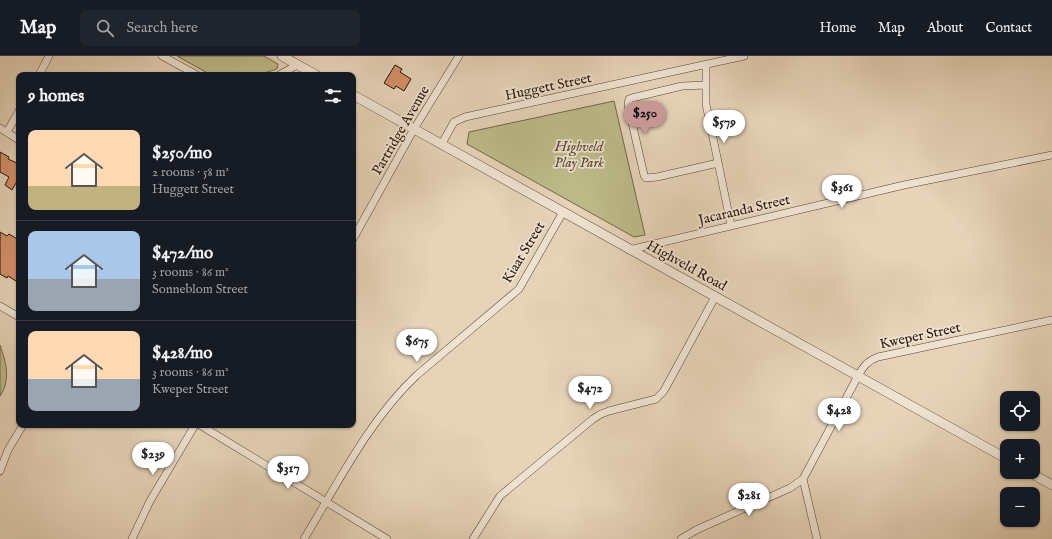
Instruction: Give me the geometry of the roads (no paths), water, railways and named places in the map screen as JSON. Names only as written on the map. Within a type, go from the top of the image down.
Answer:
[{"type":"street","points":[[41,72],[49,56]]},
{"type":"street","points":[[162,56],[191,72]]},
{"type":"street","points":[[282,56],[310,72]]},
{"type":"street","name":"Partridge Avenue","points":[[356,234],[414,129],[458,56]]},
{"type":"street","name":"Huggett Street","points":[[441,145],[454,122],[465,117],[744,56]]},
{"type":"street","points":[[706,64],[706,104],[731,225]]},
{"type":"street","points":[[284,72],[297,65]]},
{"type":"street","points":[[706,85],[678,87],[628,99],[628,102],[644,175],[646,178],[718,163]]},
{"type":"street","name":"Highveld Road","points":[[356,98],[1000,456]]},
{"type":"street","points":[[7,132],[16,116]]},
{"type":"street","points":[[0,128],[16,138]]},
{"type":"street","name":"Jacaranda Street","points":[[629,250],[904,185],[1052,155]]},
{"type":"street","name":"Kiaat Street","points":[[304,539],[327,503],[348,465],[385,410],[404,387],[519,289],[562,212]]},
{"type":"street","points":[[473,539],[500,496],[593,419],[609,411],[651,401],[659,396],[666,387],[715,297]]},
{"type":"street","points":[[0,306],[16,315]]},
{"type":"street","name":"Kweper Street","points":[[803,479],[867,362],[878,357],[1052,320]]},
{"type":"street","points":[[0,471],[8,450],[21,428]]},
{"type":"street","points":[[132,539],[150,501],[193,428]]},
{"type":"street","points":[[205,428],[387,539]]},
{"type":"street","points":[[1040,478],[1052,485]]},
{"type":"street","points":[[681,539],[696,530],[790,488],[803,479],[817,539]]},
{"type":"park label","name":"Highveld Play Park","points":[[579,154]]}]
